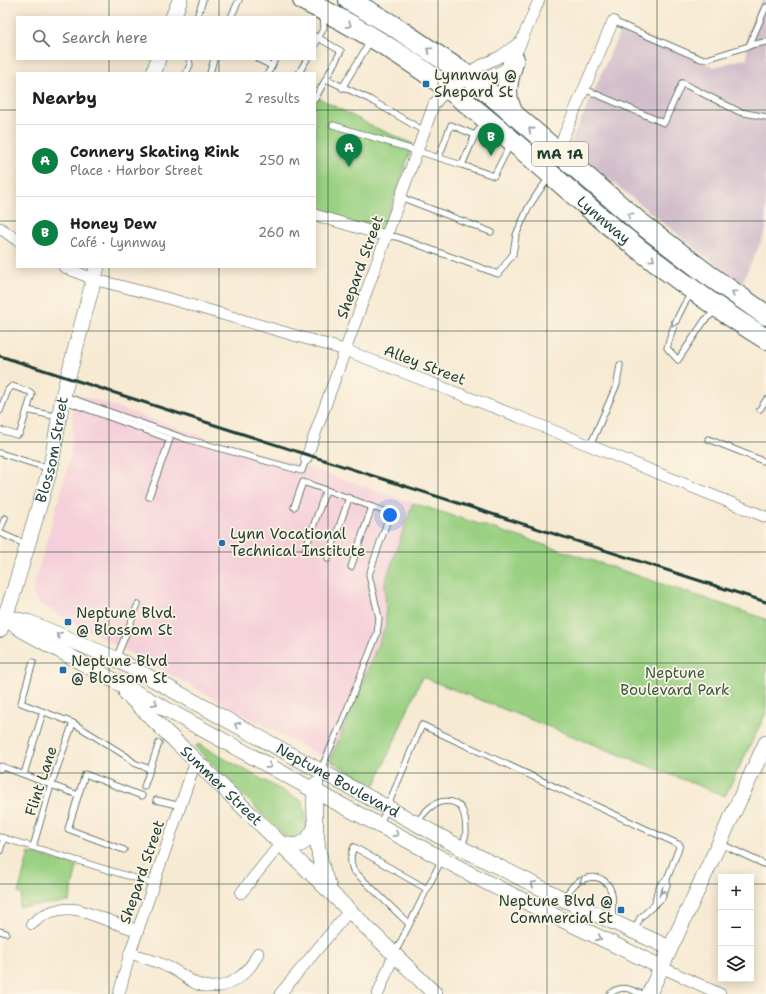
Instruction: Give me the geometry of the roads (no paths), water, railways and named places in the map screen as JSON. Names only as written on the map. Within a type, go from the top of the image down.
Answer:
[{"type":"highway","name":"Lynnway","points":[[302,0],[373,38],[450,90],[480,127],[512,141],[628,240],[693,290],[766,339]]},
{"type":"highway","name":"Lynnway","points":[[349,0],[412,38],[469,77],[612,200],[666,244],[737,296],[766,315]]},
{"type":"highway","points":[[514,115],[506,92],[517,50]]},
{"type":"street","points":[[173,16],[180,0]]},
{"type":"street","points":[[469,77],[493,75],[504,69],[517,50],[539,0]]},
{"type":"street","points":[[556,152],[613,20]]},
{"type":"street","points":[[450,90],[469,77],[476,68],[517,50]]},
{"type":"street","points":[[154,72],[158,60]]},
{"type":"street","name":"Shepard Street","points":[[306,459],[424,131],[436,102],[450,90]]},
{"type":"street","points":[[316,215],[386,236]]},
{"type":"street","points":[[0,228],[16,239]]},
{"type":"street","name":"Alley Street","points":[[69,268],[95,273],[167,298],[345,350],[766,517]]},
{"type":"street","name":"Blossom Street","points":[[2,621],[28,545],[50,469],[55,448],[62,398],[95,273]]},
{"type":"street","name":"Neptune Boulevard","points":[[2,621],[28,622],[116,659],[207,708],[320,772],[462,848],[563,899],[670,948]]},
{"type":"street","name":"Neptune Boulevard","points":[[2,621],[24,631],[442,859],[519,899],[661,967]]},
{"type":"street","name":"Summer Street","points":[[109,678],[196,760],[435,994]]},
{"type":"street","points":[[649,994],[766,743]]},
{"type":"street","name":"Shepard Street","points":[[118,994],[130,953],[196,760]]},
{"type":"street","name":"Summer Street","points":[[320,772],[315,791],[314,815],[323,872],[334,894]]},
{"type":"street","points":[[241,893],[280,843],[289,846],[301,844],[306,841],[316,826]]},
{"type":"street","points":[[32,924],[39,917],[48,912],[59,909],[70,909],[79,910],[138,931]]},
{"type":"street","points":[[280,994],[350,910]]},
{"type":"street","points":[[130,953],[167,966],[198,984],[216,988],[234,982],[243,976],[252,965],[258,953]]},
{"type":"street","points":[[378,994],[394,954]]},
{"type":"street","points":[[661,967],[720,994]]},
{"type":"lane","points":[[197,16],[204,0]]},
{"type":"lane","points":[[231,16],[237,0]]},
{"type":"lane","points":[[749,46],[766,7]]},
{"type":"lane","points":[[316,97],[341,51],[317,37],[324,27],[323,10]]},
{"type":"lane","points":[[613,20],[701,59],[707,59],[766,42]]},
{"type":"lane","points":[[342,88],[373,38]]},
{"type":"lane","points":[[186,72],[190,65],[189,60]]},
{"type":"lane","points":[[210,72],[214,60]]},
{"type":"lane","points":[[260,60],[272,66]]},
{"type":"lane","points":[[269,72],[275,60]]},
{"type":"lane","points":[[300,72],[306,60]]},
{"type":"lane","points":[[326,80],[369,99],[424,131]]},
{"type":"lane","points":[[584,89],[664,123],[682,84],[740,112],[766,117]]},
{"type":"lane","points":[[333,125],[417,150],[494,176],[512,141]]},
{"type":"lane","points":[[438,157],[451,125],[480,127],[462,165]]},
{"type":"lane","points":[[386,236],[397,237],[498,274],[513,254],[516,235],[528,208],[539,191],[552,176]]},
{"type":"lane","points":[[400,197],[491,232]]},
{"type":"lane","points":[[693,290],[683,305],[671,332],[667,348],[678,360],[705,320],[719,308]]},
{"type":"lane","points":[[590,446],[617,384],[620,365]]},
{"type":"lane","points":[[0,412],[8,390],[12,386],[32,394],[20,433],[17,435],[0,430]]},
{"type":"lane","points":[[62,398],[186,439],[302,471],[306,459]]},
{"type":"lane","points":[[62,398],[170,439],[149,497]]},
{"type":"lane","points":[[760,409],[766,400]]},
{"type":"lane","points":[[27,410],[59,417]]},
{"type":"lane","points":[[708,439],[766,462]]},
{"type":"lane","points":[[0,453],[50,469]]},
{"type":"lane","points":[[294,507],[303,482],[390,513],[369,575],[379,618],[377,634],[342,722],[320,772]]},
{"type":"lane","points":[[305,550],[326,490]]},
{"type":"lane","points":[[328,559],[349,498]]},
{"type":"lane","points":[[351,567],[372,507]]},
{"type":"lane","points":[[5,518],[0,532],[28,545]]},
{"type":"lane","points":[[116,659],[138,604]]},
{"type":"lane","points":[[33,662],[21,703],[73,723],[126,756],[134,763],[150,769]]},
{"type":"lane","points":[[24,774],[43,712]]},
{"type":"lane","name":"Flint Lane","points":[[33,847],[73,723]]},
{"type":"lane","points":[[380,826],[422,725],[680,845],[667,879],[667,885],[662,898],[653,908],[640,918],[634,931]]},
{"type":"lane","points":[[144,787],[159,743]]},
{"type":"lane","points":[[0,767],[24,774],[78,795]]},
{"type":"lane","points":[[124,850],[68,829],[85,774],[142,796]]},
{"type":"lane","points":[[156,800],[181,806]]},
{"type":"lane","points":[[416,824],[425,811],[433,805],[448,801],[456,804],[461,808],[464,817],[466,833],[462,848]]},
{"type":"lane","points":[[0,851],[2,838],[154,884]]},
{"type":"lane","points":[[719,843],[766,865]]},
{"type":"lane","points":[[409,924],[353,870],[350,855],[354,847],[427,890]]},
{"type":"lane","points":[[394,954],[442,859]]},
{"type":"lane","points":[[563,899],[575,885],[584,879],[596,876],[607,884],[612,892],[612,921]]},
{"type":"lane","points":[[610,994],[618,989],[625,988],[641,994]]},
{"type":"railway","points":[[0,356],[766,602]]},
{"type":"place","name":"Lynnway @ Shepard St","points":[[426,84]]},
{"type":"place","name":"Honey Dew","points":[[491,156]]},
{"type":"place","name":"Connery Skating Rink","points":[[349,167]]},
{"type":"place","name":"Lynn Vocational Technical Institute","points":[[222,543]]},
{"type":"place","name":"Neptune Blvd. @ Blossom St","points":[[68,622]]},
{"type":"place","name":"Neptune Blvd @ Blossom St","points":[[63,670]]},
{"type":"place","name":"Neptune Blvd @ Commercial St","points":[[621,910]]},
{"type":"park label","name":"Neptune Boulevard Park","points":[[675,682]]}]
